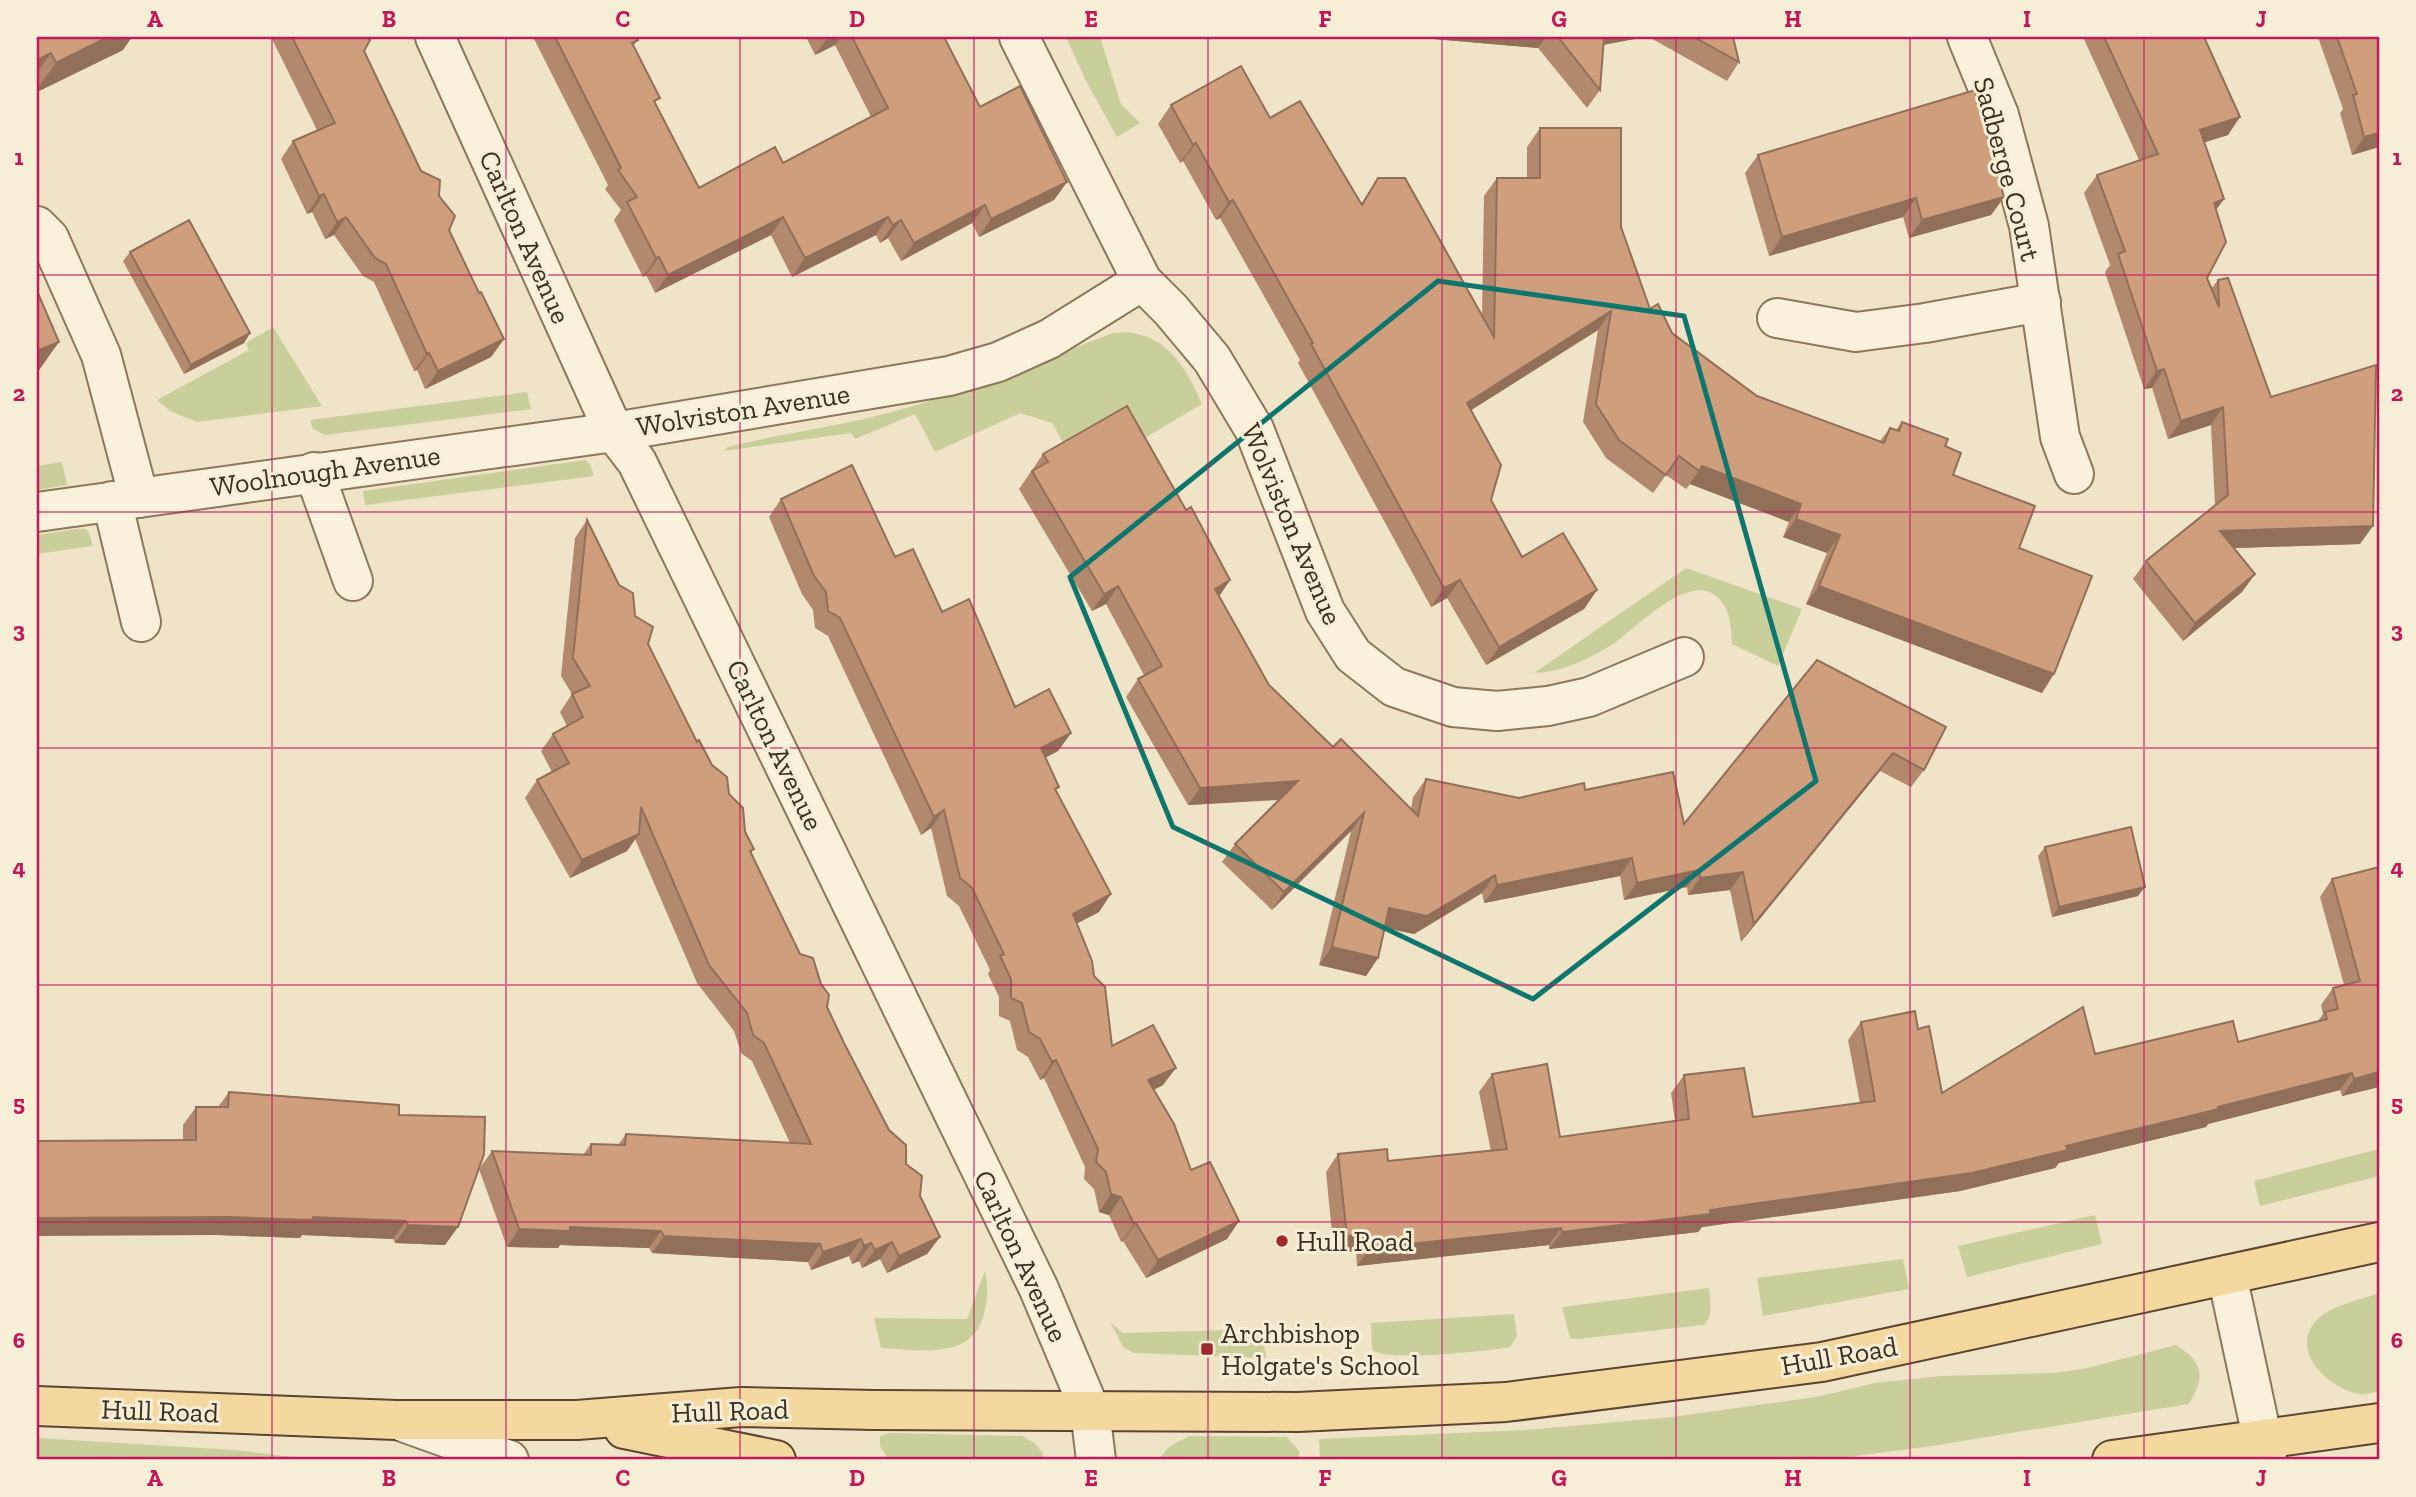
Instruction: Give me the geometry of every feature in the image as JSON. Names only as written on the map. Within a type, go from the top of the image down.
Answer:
[{"type":"main road","name":"Hull Road","points":[[37,1406],[396,1420],[577,1420],[741,1407],[1298,1412],[1506,1402],[1822,1362],[2379,1242]]},
{"type":"main road","name":"Hull Road","points":[[577,1420],[776,1460]]},
{"type":"main road","points":[[2112,1460],[2264,1450],[2379,1423]]},
{"type":"street","name":"Carlton Avenue","points":[[435,37],[614,432],[637,462],[1027,1264],[1090,1410],[1096,1460]]},
{"type":"street","name":"Wolviston Avenue","points":[[1019,37],[1142,281],[1171,310],[1212,359],[1254,429],[1325,611],[1353,655],[1394,687],[1453,707],[1497,711],[1548,706],[1589,698],[1684,657]]},
{"type":"street","name":"Sadberge Court","points":[[1967,37],[1999,115],[2029,226],[2060,437],[2074,474]]},
{"type":"street","points":[[37,226],[49,238],[101,355],[125,499],[141,622]]},
{"type":"street","name":"Wolviston Avenue","points":[[614,432],[949,376],[998,362],[1049,339],[1142,281]]},
{"type":"street","name":"Sadberge Court","points":[[1777,318],[1856,332],[1925,323],[2041,302]]},
{"type":"street","name":"Woolnough Avenue","points":[[37,512],[614,432]]},
{"type":"street","points":[[314,472],[353,581]]},
{"type":"street","points":[[2227,1275],[2264,1450]]},
{"type":"street","points":[[396,1420],[509,1460]]},
{"type":"highlighted area","points":[[1438,281],[1684,316],[1816,781],[1533,999],[1173,827],[1070,577]]},
{"type":"green space","points":[[1066,37],[1100,37],[1121,104],[1140,123],[1117,137],[1086,81]]},
{"type":"green space","points":[[273,327],[322,406],[197,422],[170,411],[157,400],[249,350],[246,343]]},
{"type":"green space","points":[[1113,333],[1143,335],[1166,348],[1183,367],[1202,404],[1128,448],[1068,451],[1052,423],[1020,413],[935,452],[915,414],[855,439],[851,433],[723,451],[748,442],[850,422],[919,404],[1003,376]]},
{"type":"green space","points":[[527,392],[531,409],[325,435],[313,429],[310,420]]},
{"type":"green space","points":[[585,460],[590,464],[594,476],[365,505],[363,491]]},
{"type":"green space","points":[[62,462],[67,485],[37,490],[37,466]]},
{"type":"green space","points":[[86,529],[93,546],[37,554],[37,535]]},
{"type":"green space","points":[[1686,568],[1802,609],[1778,666],[1732,644],[1730,620],[1725,607],[1713,594],[1699,590],[1667,602],[1610,646],[1592,656],[1564,668],[1534,673]]},
{"type":"green space","points":[[2379,1149],[2379,1176],[2260,1206],[2254,1181]]},
{"type":"green space","points":[[2095,1215],[2102,1244],[1967,1277],[1958,1246]]},
{"type":"green space","points":[[1903,1259],[1909,1289],[1763,1316],[1757,1278]]},
{"type":"green space","points":[[985,1271],[987,1293],[984,1314],[978,1329],[968,1339],[956,1346],[927,1351],[881,1348],[874,1318],[967,1319]]},
{"type":"green space","points":[[1709,1288],[1710,1312],[1704,1325],[1577,1339],[1570,1338],[1562,1307]]},
{"type":"green space","points":[[2379,1293],[2379,1391],[2360,1394],[2336,1384],[2316,1367],[2307,1345],[2308,1334],[2321,1316],[2345,1304]]},
{"type":"green space","points":[[1514,1314],[1517,1336],[1510,1347],[1416,1355],[1396,1355],[1372,1350],[1371,1323]]},
{"type":"green space","points":[[1110,1322],[1123,1333],[1262,1329],[1266,1358],[1134,1353],[1123,1347]]},
{"type":"green space","points":[[2176,1345],[2192,1357],[2199,1370],[2198,1385],[2189,1404],[1932,1446],[1826,1460],[1320,1460],[1319,1439],[1526,1430],[1672,1417],[1816,1397],[1875,1383],[1940,1376],[2055,1373],[2087,1368]]},
{"type":"green space","points":[[889,1433],[1023,1436],[1043,1453],[1042,1460],[902,1460],[887,1457],[880,1446],[880,1436]]},
{"type":"green space","points":[[1190,1436],[1287,1437],[1299,1451],[1299,1460],[1160,1460],[1168,1448]]},
{"type":"green space","points":[[37,1438],[235,1450],[318,1460],[37,1460]]},
{"type":"building","points":[[37,37],[108,37],[56,63],[51,53],[37,60]]},
{"type":"building","points":[[292,37],[367,37],[370,40],[364,51],[421,171],[440,180],[439,196],[455,216],[449,230],[504,339],[438,371],[429,353],[427,354],[386,264],[375,258],[346,217],[337,222],[324,194],[319,196],[293,141],[335,123]]},
{"type":"building","points":[[555,37],[636,37],[638,40],[632,43],[660,98],[654,101],[699,188],[775,147],[783,163],[888,108],[852,37],[944,37],[980,107],[1020,86],[1067,182],[991,219],[985,205],[914,243],[901,220],[893,225],[888,217],[805,258],[783,217],[668,275],[659,257],[656,258],[627,202],[637,197],[618,170],[621,168]]},
{"type":"building","points":[[1558,37],[1604,37],[1600,90]]},
{"type":"building","points":[[1694,37],[1733,37],[1739,62]]},
{"type":"building","points":[[2104,37],[2204,37],[2240,117],[2200,130],[2224,199],[2214,203],[2226,242],[2207,278],[2219,307],[2218,280],[2228,278],[2271,397],[2376,365],[2373,526],[2220,531],[2255,574],[2195,623],[2146,561],[2228,495],[2223,407],[2181,421],[2164,369],[2157,371],[2118,254],[2125,251],[2097,175],[2158,154]]},
{"type":"building","points":[[2337,37],[2379,37],[2379,133],[2364,137],[2353,95],[2357,94]]},
{"type":"building","points":[[1241,66],[1270,118],[1300,101],[1362,205],[1378,178],[1405,178],[1494,337],[1497,178],[1540,178],[1540,128],[1621,128],[1621,227],[1650,309],[1658,304],[1672,333],[1757,396],[1884,443],[1890,428],[1899,431],[1902,422],[1948,439],[1945,446],[1961,453],[1953,475],[2035,506],[2019,548],[2092,576],[2054,674],[1819,586],[1840,535],[1796,519],[1801,504],[1702,466],[1699,471],[1679,456],[1666,475],[1619,440],[1596,404],[1611,311],[1467,403],[1501,465],[1491,500],[1522,557],[1563,533],[1597,590],[1499,647],[1460,580],[1444,588],[1233,200],[1229,202],[1171,105]]},
{"type":"building","points":[[1975,90],[2004,197],[1922,220],[1916,198],[1782,237],[1758,155]]},
{"type":"building","points":[[189,220],[250,333],[191,365],[130,252]]},
{"type":"building","points":[[37,291],[59,342],[37,351]]},
{"type":"building","points":[[1127,406],[1186,510],[1191,507],[1230,580],[1215,589],[1269,685],[1333,747],[1341,739],[1418,816],[1426,779],[1519,798],[1584,783],[1585,790],[1673,772],[1684,824],[1817,660],[1946,727],[1924,770],[1893,753],[1754,924],[1743,872],[1700,878],[1699,870],[1637,883],[1632,858],[1497,885],[1495,875],[1427,916],[1389,908],[1378,958],[1332,947],[1364,813],[1284,892],[1235,844],[1298,781],[1200,788],[1138,679],[1162,666],[1118,586],[1104,594],[1032,471],[1048,462],[1043,454]]},
{"type":"building","points":[[852,465],[895,557],[913,549],[942,612],[969,599],[1015,707],[1049,689],[1071,733],[1041,748],[1059,787],[1055,789],[1111,894],[1073,914],[1092,961],[1094,976],[1105,987],[1112,1046],[1153,1025],[1176,1068],[1148,1080],[1174,1124],[1191,1170],[1210,1162],[1239,1221],[1158,1260],[1136,1223],[1134,1224],[1121,1197],[1111,1194],[1106,1172],[1096,1162],[1098,1149],[1056,1060],[1052,1062],[1040,1039],[1029,1032],[1022,1003],[1011,998],[1011,979],[1000,956],[1004,954],[972,888],[960,878],[944,810],[934,817],[840,618],[828,611],[826,592],[814,576],[781,499]]},
{"type":"building","points":[[587,520],[619,585],[633,593],[635,616],[653,627],[648,644],[697,742],[699,740],[712,765],[727,777],[729,794],[743,808],[745,832],[754,849],[750,851],[800,954],[813,958],[821,984],[829,995],[827,1007],[844,1043],[889,1130],[906,1145],[906,1164],[922,1176],[920,1196],[940,1237],[899,1256],[892,1242],[875,1250],[871,1243],[864,1246],[861,1239],[823,1252],[820,1244],[664,1236],[661,1231],[570,1227],[570,1231],[519,1229],[492,1151],[591,1155],[591,1144],[625,1145],[626,1134],[811,1144],[764,1043],[753,1035],[747,1013],[709,965],[641,807],[639,834],[582,860],[537,780],[569,763],[553,734],[583,717],[572,694],[590,686],[573,658]]},
{"type":"building","points":[[2131,827],[2145,887],[2059,907],[2045,847]]},
{"type":"building","points":[[2379,867],[2379,1072],[2354,1079],[2352,1073],[2066,1146],[2068,1150],[1972,1173],[1710,1210],[1710,1214],[1562,1232],[1561,1228],[1370,1248],[1369,1233],[1347,1236],[1338,1154],[1387,1149],[1388,1161],[1507,1149],[1492,1074],[1547,1064],[1560,1137],[1689,1119],[1684,1075],[1744,1068],[1753,1117],[1875,1101],[1861,1022],[1915,1011],[1918,1029],[1929,1026],[1942,1093],[2083,1007],[2095,1054],[2233,1021],[2238,1042],[2327,1019],[2325,1012],[2338,1009],[2333,988],[2360,981],[2332,879]]},
{"type":"building","points":[[229,1092],[399,1105],[399,1115],[485,1117],[484,1154],[458,1227],[408,1225],[406,1221],[313,1217],[312,1220],[230,1217],[37,1218],[37,1141],[196,1140],[196,1107],[228,1107]]},
{"type":"place","name":"Hull Road","points":[[1282,1241]]},
{"type":"place","name":"Archbishop Holgate's School","points":[[1207,1349]]}]
